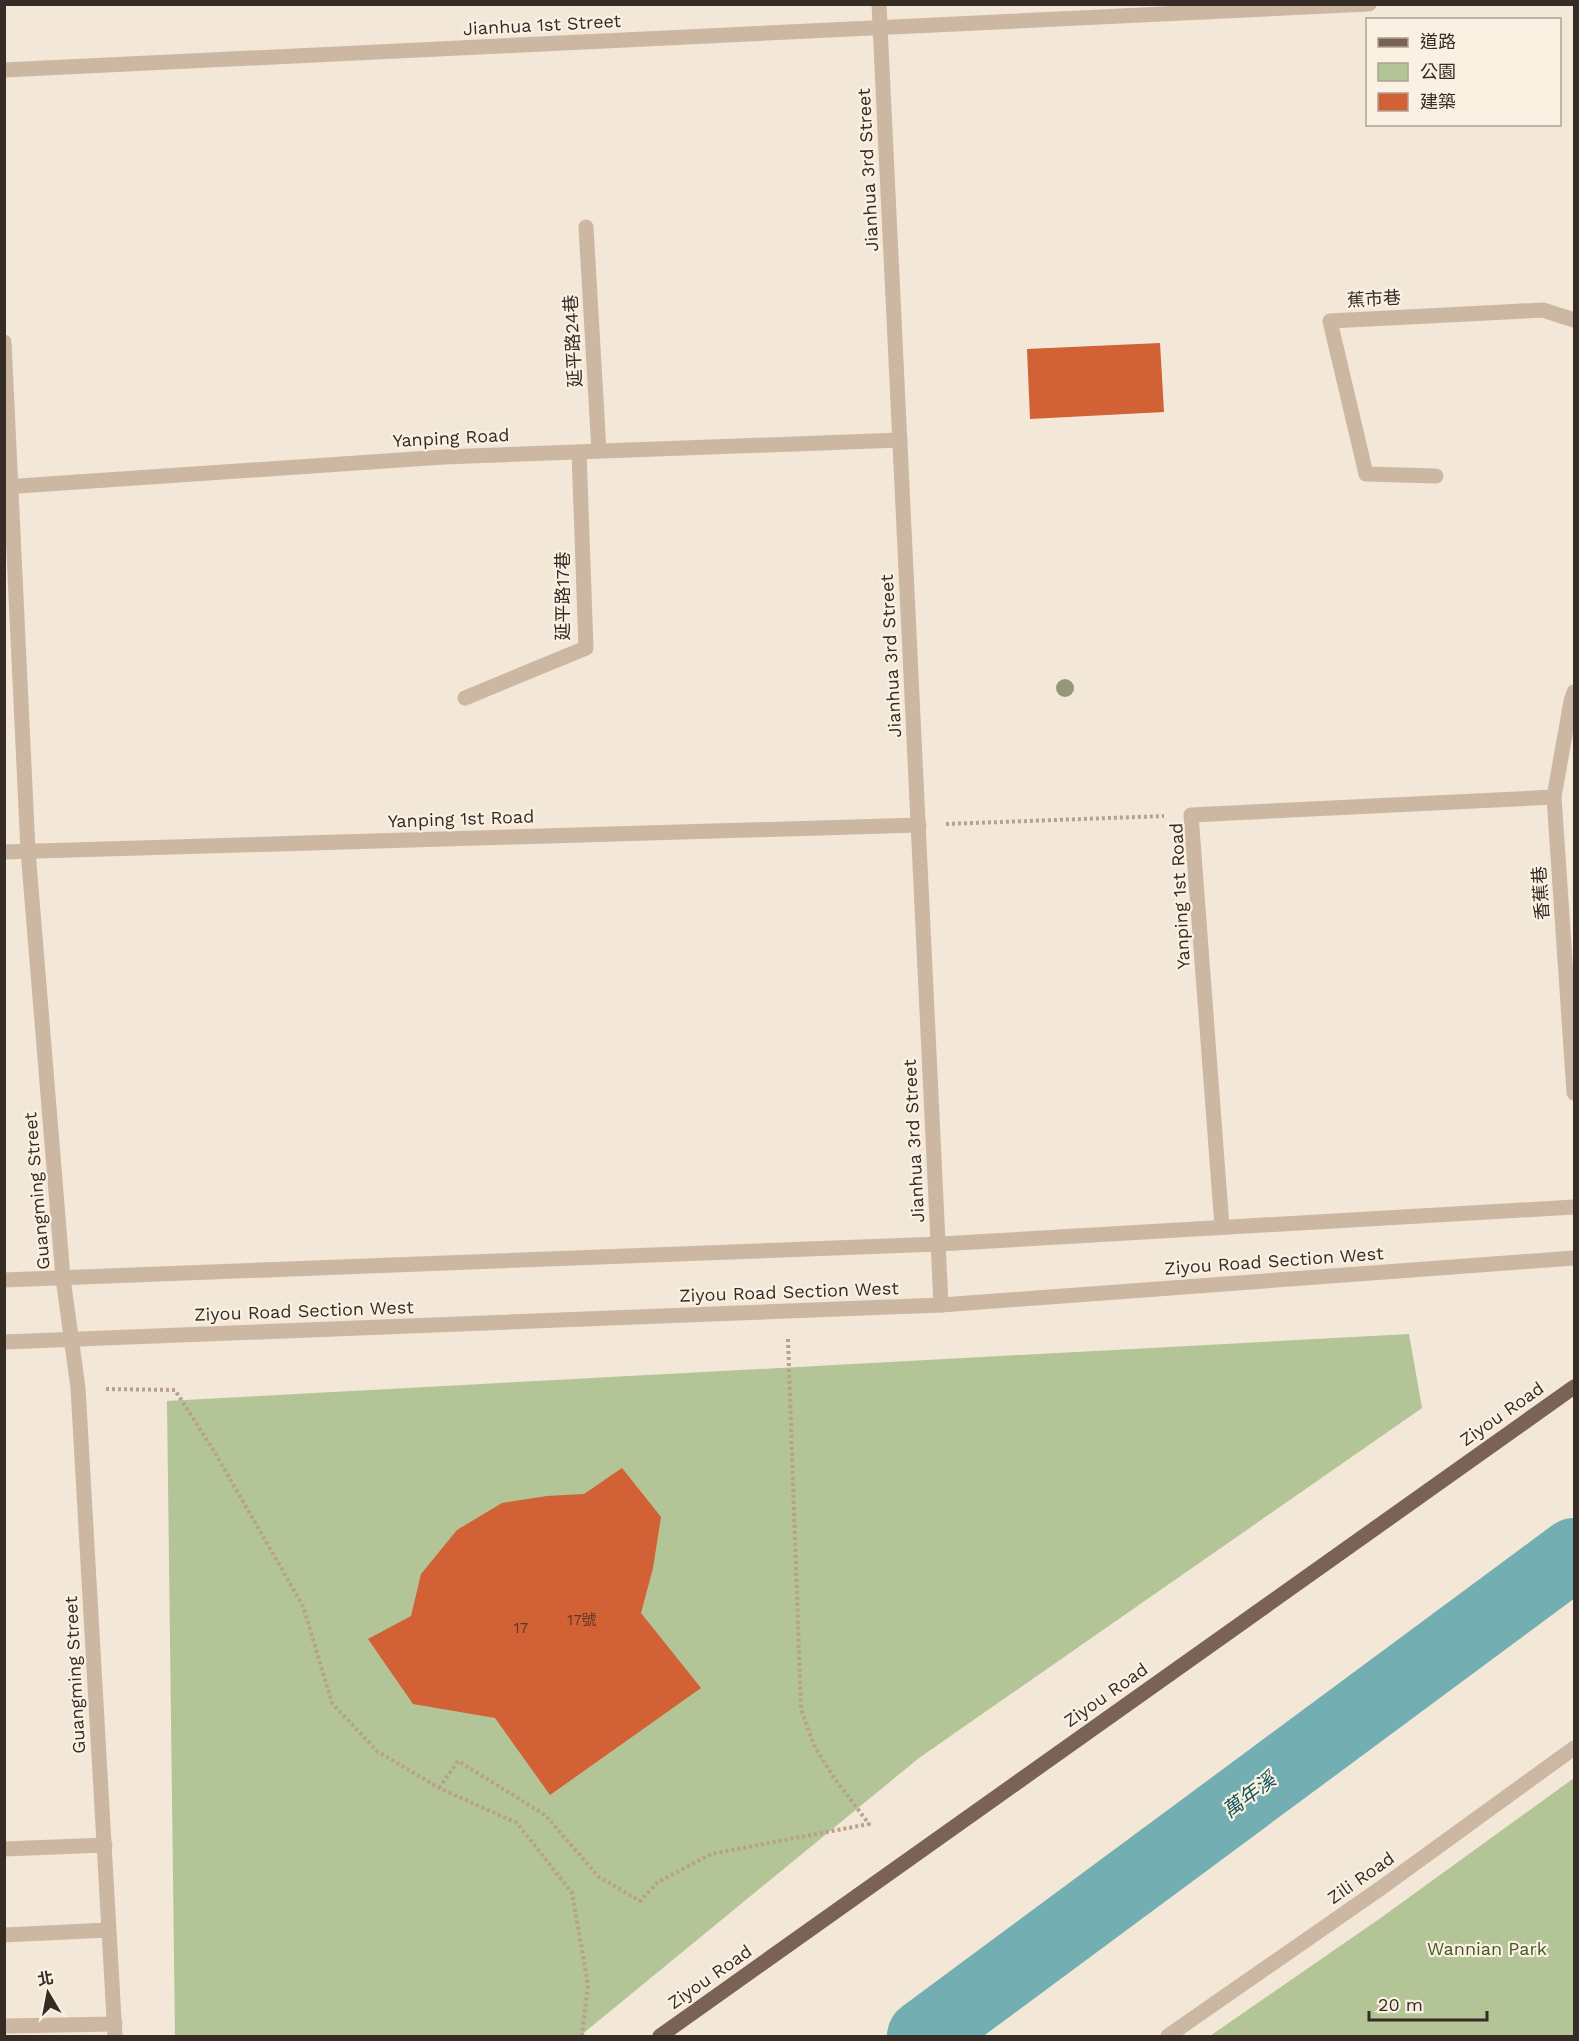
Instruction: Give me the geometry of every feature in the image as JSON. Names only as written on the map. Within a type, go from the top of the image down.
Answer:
[{"type":"main road","name":"Ziyou Road","points":[[660,2037],[1575,1387]]},
{"type":"street","name":"Jianhua 3rd Street","points":[[879,4],[939,1244],[940,1305]]},
{"type":"street","name":"Jianhua 1st Street","points":[[4,70],[1369,4]]},
{"type":"street","name":"延平路24巷","points":[[585,227],[599,452]]},
{"type":"street","name":"蕉市巷","points":[[1436,476],[1366,474],[1330,321],[1543,310],[1575,320]]},
{"type":"street","name":"Guangming Street","points":[[4,342],[7,487],[28,851],[63,1278],[78,1389],[115,2030]]},
{"type":"street","name":"Yanping Road","points":[[7,487],[444,458],[900,440]]},
{"type":"street","name":"延平路17巷","points":[[465,698],[586,648],[579,452]]},
{"type":"street","name":"香蕉巷","points":[[1575,692],[1571,701],[1554,797],[1575,1093]]},
{"type":"street","name":"Yanping 1st Road","points":[[1222,1227],[1191,815],[1554,797]]},
{"type":"street","name":"Yanping 1st Road","points":[[4,852],[919,825]]},
{"type":"street","name":"Ziyou Road Section West","points":[[4,1280],[939,1244],[1575,1207]]},
{"type":"street","name":"Ziyou Road Section West","points":[[4,1342],[940,1305],[1575,1258]]},
{"type":"street","name":"Zili Road","points":[[1168,2037],[1381,1888],[1575,1748]]},
{"type":"street","points":[[4,1849],[105,1845]]},
{"type":"street","points":[[4,1935],[108,1930]]},
{"type":"street","points":[[4,2026],[115,2030]]},
{"type":"path","points":[[919,825],[1191,815]]},
{"type":"path","points":[[439,1788],[458,1761],[545,1815],[598,1877],[640,1901],[658,1882],[711,1854],[869,1824],[832,1775],[814,1744],[801,1709],[787,1312]]},
{"type":"path","points":[[78,1389],[175,1390],[214,1451],[303,1605],[332,1703],[377,1751],[439,1788],[517,1823],[572,1893],[588,1984],[582,2037]]},
{"type":"green space","points":[[1409,1334],[1422,1408],[919,1758],[580,2036],[175,2036],[167,1401]]},
{"type":"green space","name":"Wannian Park","points":[[1574,1778],[1574,2036],[1210,2036],[1382,1917]]},
{"type":"building","points":[[1160,343],[1164,412],[1030,419],[1027,349]]},
{"type":"building","points":[[622,1468],[661,1517],[653,1568],[641,1613],[701,1688],[550,1795],[495,1718],[413,1704],[368,1639],[411,1616],[421,1574],[457,1530],[502,1503],[547,1496],[584,1494]]},
{"type":"waterway","name":"萬年溪","points":[[923,2036],[1574,1554]]}]
